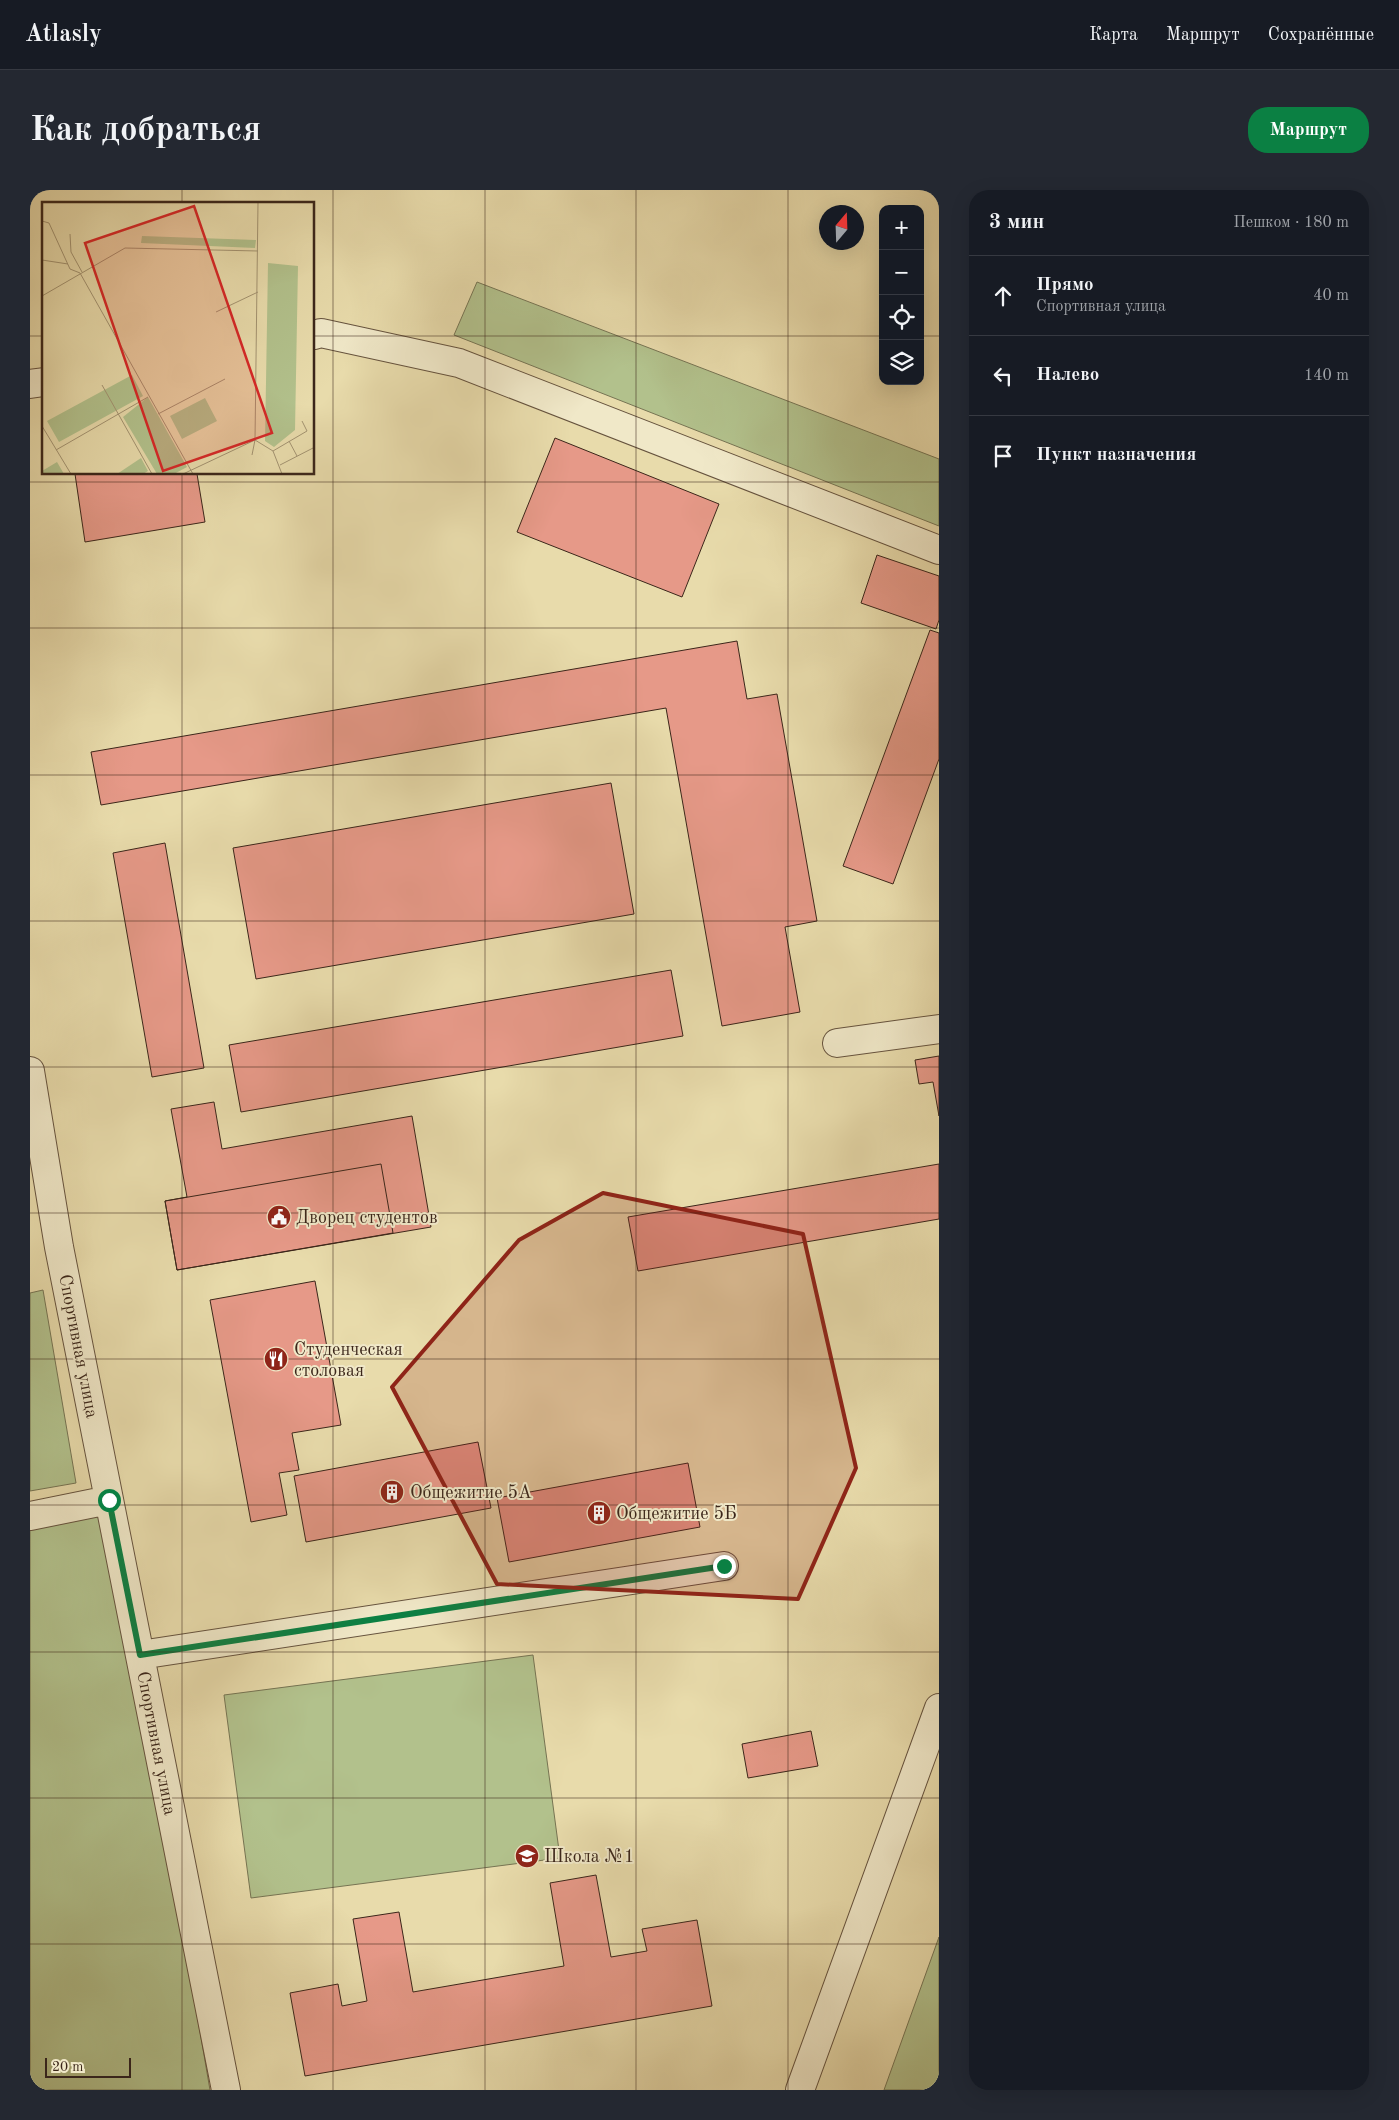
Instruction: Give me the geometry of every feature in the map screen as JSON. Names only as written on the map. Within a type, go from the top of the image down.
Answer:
[{"type":"street","points":[[315,335],[321,333],[459,363],[939,550]]},
{"type":"street","points":[[837,1043],[939,1029]]},
{"type":"street","name":"Спортивная улица","points":[[30,1071],[59,1247],[226,2090]]},
{"type":"street","points":[[30,1516],[109,1500]]},
{"type":"street","points":[[140,1655],[724,1566]]},
{"type":"street","points":[[800,2090],[939,1708]]},
{"type":"highlighted area","points":[[603,1193],[803,1234],[856,1468],[798,1599],[497,1584],[392,1387],[519,1240]]},
{"type":"green space","points":[[477,282],[939,459],[939,526],[454,335]]},
{"type":"green space","points":[[43,1290],[76,1483],[30,1491],[30,1293]]},
{"type":"green space","points":[[109,1500],[210,2090],[30,2090],[30,1523]]},
{"type":"green space","points":[[533,1655],[560,1858],[251,1898],[224,1695]]},
{"type":"green space","points":[[939,1937],[939,2090],[884,2090]]},
{"type":"building","points":[[555,438],[719,504],[682,597],[517,532]]},
{"type":"building","points":[[75,475],[197,475],[205,522],[85,542]]},
{"type":"building","points":[[877,555],[939,576],[939,620],[936,629],[861,603]]},
{"type":"building","points":[[930,630],[939,633],[939,759],[893,884],[843,866]]},
{"type":"building","points":[[737,641],[747,699],[777,694],[817,921],[785,927],[800,1012],[722,1026],[666,708],[101,805],[91,752]]},
{"type":"building","points":[[611,783],[634,914],[256,979],[233,848]]},
{"type":"building","points":[[165,843],[204,1068],[152,1077],[113,853]]},
{"type":"building","points":[[671,970],[683,1036],[241,1112],[229,1045]]},
{"type":"building","points":[[939,1056],[939,1116],[933,1082],[919,1084],[915,1060]]},
{"type":"building","points":[[214,1102],[222,1149],[412,1116],[431,1227],[177,1270],[165,1201],[187,1197],[171,1109]]},
{"type":"building","name":"Дворец студентов","points":[[381,1164],[393,1233],[177,1270],[165,1201]]},
{"type":"building","points":[[939,1164],[939,1219],[638,1271],[628,1217]]},
{"type":"building","points":[[315,1281],[341,1425],[292,1433],[299,1470],[279,1473],[287,1515],[251,1522],[210,1300]]},
{"type":"building","name":"Общежитие 5А","points":[[478,1442],[491,1508],[306,1542],[294,1476]]},
{"type":"building","name":"Общежитие 5Б","points":[[688,1463],[700,1527],[509,1562],[497,1498]]},
{"type":"building","points":[[811,1731],[818,1766],[748,1778],[742,1744]]},
{"type":"building","points":[[596,1875],[611,1957],[647,1951],[642,1929],[697,1920],[712,2006],[305,2076],[290,1993],[338,1984],[342,2006],[367,2001],[353,1919],[399,1912],[413,1992],[564,1966],[550,1883]]},
{"type":"place","name":"Дворец студентов","points":[[279,1217]]},
{"type":"place","name":"Студенческая столовая","points":[[276,1359]]},
{"type":"place","name":"Общежитие 5А","points":[[392,1492]]},
{"type":"place","name":"Общежитие 5Б","points":[[599,1513]]},
{"type":"place","name":"Школа №1","points":[[527,1856]]},
{"type":"route","points":[[109,1500],[140,1655],[724,1566]]}]
